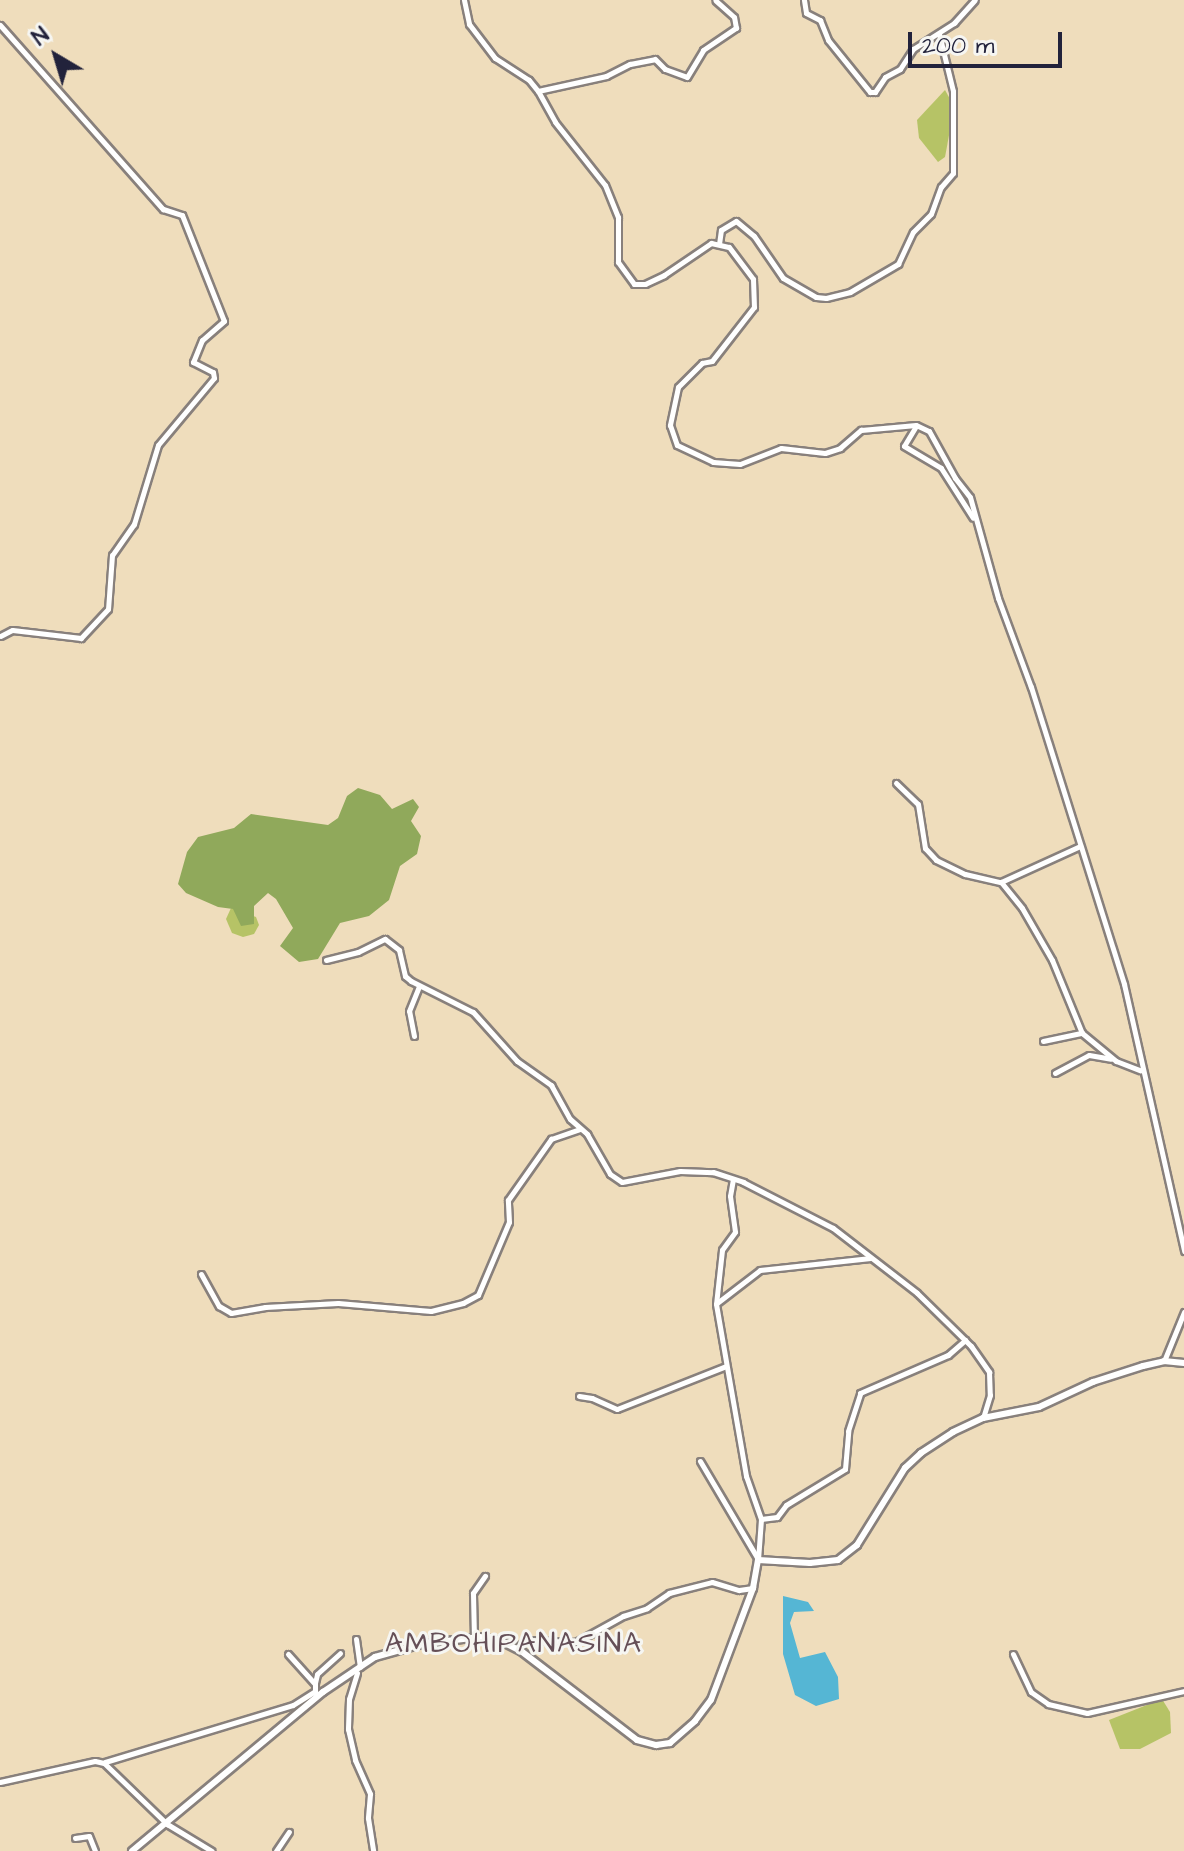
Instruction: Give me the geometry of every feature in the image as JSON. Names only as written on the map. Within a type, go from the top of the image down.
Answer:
[{"type":"street","points":[[464,0],[469,24],[495,58],[529,80],[555,122],[605,185],[618,217],[618,262],[634,284],[655,280],[711,243],[729,247],[753,279],[754,307],[712,361],[702,363],[678,387],[670,425],[677,445],[713,462],[740,464],[781,448],[825,453],[840,448],[861,430],[916,425],[929,431],[955,478],[970,497],[977,528],[1034,695],[1124,984],[1184,1251]]},
{"type":"street","points":[[538,91],[606,76],[630,64],[655,59],[665,69],[687,77],[703,50],[736,28],[734,17],[715,0]]},
{"type":"street","points":[[804,0],[806,13],[820,20],[828,40],[870,92],[875,92],[885,77],[900,69],[913,49],[939,34],[975,0]]},
{"type":"street","points":[[0,25],[163,209],[182,215],[224,321],[202,340],[193,362],[213,372],[214,378],[158,445],[134,524],[112,555],[108,609],[81,638],[12,630],[0,636]]},
{"type":"street","points":[[719,244],[721,230],[736,221],[754,236],[783,278],[816,297],[826,298],[850,292],[898,264],[913,232],[931,214],[941,187],[953,173],[953,91],[939,34]]},
{"type":"street","points":[[916,425],[904,446],[941,468],[977,528]]},
{"type":"street","points":[[896,783],[918,804],[925,848],[936,860],[965,874],[1001,882],[1080,846]]},
{"type":"street","points":[[1001,882],[1022,908],[1052,960],[1082,1033],[1116,1061]]},
{"type":"street","points":[[326,960],[358,952],[385,939],[399,950],[405,976],[473,1012],[517,1061],[551,1085],[570,1119],[600,1152],[610,1174],[622,1182],[680,1171],[713,1172],[833,1228],[917,1293],[966,1340],[989,1372],[990,1395],[983,1418]]},
{"type":"street","points":[[414,1036],[409,1011],[419,986]]},
{"type":"street","points":[[1043,1041],[1082,1033]]},
{"type":"street","points":[[1055,1073],[1089,1055],[1141,1070]]},
{"type":"street","points":[[201,1274],[219,1306],[231,1313],[265,1307],[338,1303],[431,1311],[463,1303],[478,1295],[509,1222],[508,1200],[551,1139],[581,1128]]},
{"type":"street","points":[[0,1782],[95,1761],[104,1763],[293,1705],[358,1670],[375,1657],[422,1644],[474,1638],[503,1642],[516,1648],[637,1740],[656,1745],[670,1743],[695,1721],[711,1700],[753,1588],[758,1560],[761,1519],[746,1476],[716,1304],[722,1250],[735,1232],[730,1196],[733,1179]]},
{"type":"street","points":[[716,1304],[760,1270],[870,1258]]},
{"type":"street","points":[[1164,1361],[1184,1312]]},
{"type":"street","points":[[761,1519],[777,1517],[786,1505],[845,1469],[848,1431],[860,1393],[948,1355],[966,1340]]},
{"type":"street","points":[[758,1560],[810,1563],[838,1560],[857,1545],[913,1461],[953,1432],[983,1418],[1039,1407],[1093,1382],[1164,1361],[1184,1363]]},
{"type":"street","points":[[579,1396],[617,1409],[726,1366]]},
{"type":"street","points":[[700,1461],[758,1560]]},
{"type":"street","points":[[474,1638],[473,1593],[485,1576]]},
{"type":"street","points":[[516,1648],[527,1640],[576,1642],[623,1616],[647,1608],[669,1593],[712,1582],[739,1590],[753,1588]]},
{"type":"street","points":[[356,1639],[358,1670],[349,1699],[348,1729],[355,1760],[370,1794],[368,1818],[373,1851]]},
{"type":"street","points":[[132,1851],[167,1824],[315,1691],[317,1674],[340,1653]]},
{"type":"street","points":[[288,1654],[315,1691]]},
{"type":"street","points":[[1013,1654],[1031,1692],[1048,1704],[1087,1713],[1184,1691]]},
{"type":"street","points":[[104,1763],[167,1824],[212,1851]]},
{"type":"street","points":[[276,1851],[289,1832]]},
{"type":"street","points":[[75,1838],[89,1836],[95,1851]]},
{"type":"green space","points":[[945,90],[950,99],[950,130],[945,157],[938,162],[919,138],[917,120]]},
{"type":"green space","points":[[358,788],[380,795],[392,809],[413,799],[419,807],[411,821],[421,836],[417,854],[400,866],[389,900],[369,916],[340,923],[318,959],[299,962],[280,946],[293,928],[276,899],[268,893],[254,906],[254,924],[241,926],[233,909],[218,907],[186,893],[178,884],[187,852],[198,837],[234,828],[251,814],[328,825],[338,818],[347,796]]},
{"type":"green space","points":[[231,908],[256,917],[259,925],[254,934],[243,937],[232,933],[226,919]]},
{"type":"green space","points":[[1162,1699],[1170,1712],[1171,1733],[1140,1749],[1120,1749],[1109,1720]]},
{"type":"water","points":[[783,1596],[808,1602],[814,1611],[794,1612],[790,1623],[800,1658],[825,1652],[838,1677],[839,1699],[816,1706],[795,1695],[783,1654]]},
{"type":"district","name":"AMBOHIPANASINA","points":[[514,1644]]}]
